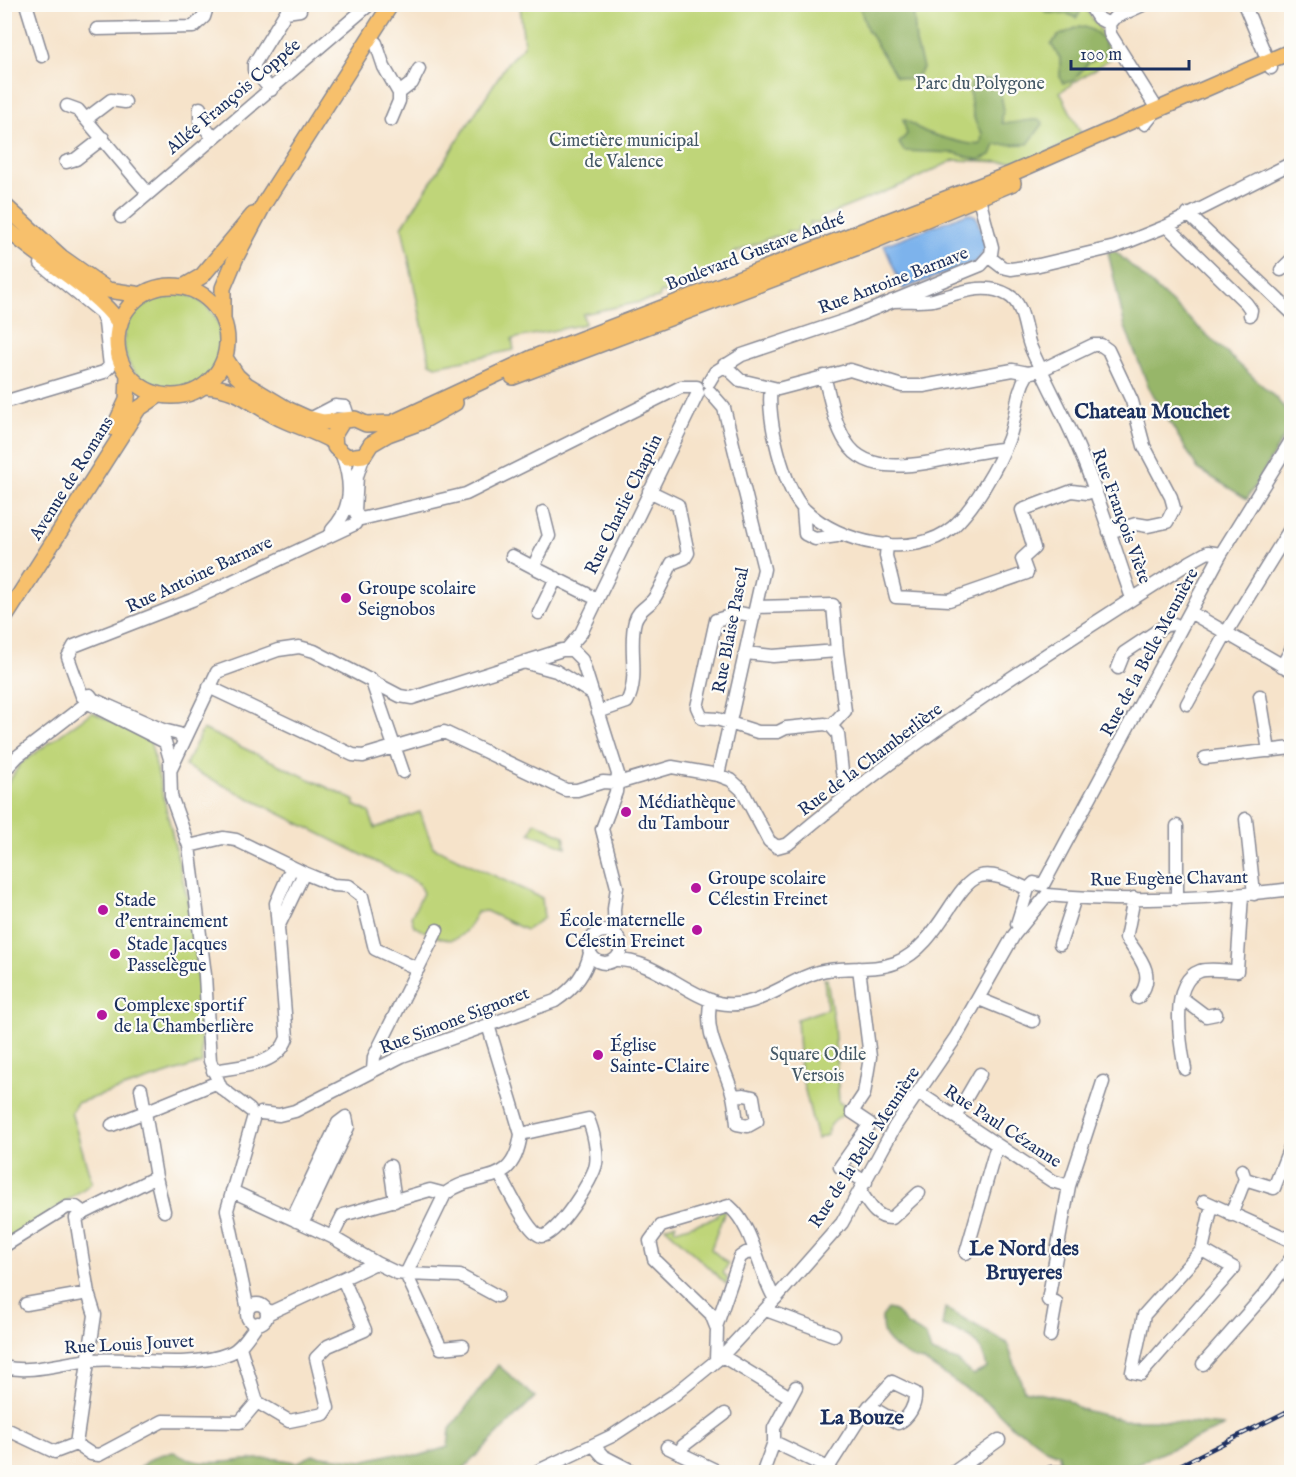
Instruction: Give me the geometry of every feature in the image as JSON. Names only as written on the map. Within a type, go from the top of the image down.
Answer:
[{"type":"main road","points":[[223,318],[202,295],[183,287],[162,287],[142,295],[129,308],[120,324],[118,350],[128,374],[145,389],[159,395],[178,396],[205,386],[220,369],[225,358],[227,334],[223,318],[222,297],[225,280],[266,202],[391,4]]},
{"type":"main road","points":[[1270,65],[1292,51]]},
{"type":"main road","points":[[1270,65],[1292,59]]},
{"type":"main road","name":"Boulevard Gustave André","points":[[338,448],[353,458],[495,384],[704,306],[978,197],[1089,146],[1157,109],[1270,65]]},
{"type":"main road","name":"Boulevard Gustave André","points":[[225,358],[237,376],[247,385],[287,410],[310,419],[366,424],[392,423],[532,358],[1145,124],[1270,65]]},
{"type":"main road","points":[[183,287],[202,276],[238,231],[266,202]]},
{"type":"main road","points":[[4,205],[46,244],[85,287],[142,295]]},
{"type":"main road","points":[[4,226],[85,287],[106,305],[120,324]]},
{"type":"main road","name":"Avenue de Romans","points":[[4,602],[122,414],[129,391],[128,374]]},
{"type":"main road","points":[[205,386],[236,391],[285,421],[310,429],[338,448]]},
{"type":"main road","name":"Avenue de Romans","points":[[4,619],[132,418],[143,404],[159,395]]},
{"type":"main road","points":[[338,448],[334,435],[346,421]]},
{"type":"main road","points":[[366,424],[372,434],[368,449]]},
{"type":"street","points":[[26,4],[42,56]]},
{"type":"street","points":[[97,28],[193,27],[204,17],[208,4]]},
{"type":"street","name":"Allée François Coppée","points":[[121,217],[147,192],[271,90],[370,4]]},
{"type":"street","points":[[1089,4],[1098,18],[1109,24]]},
{"type":"street","points":[[1145,4],[1114,18],[1109,24],[1110,34],[1157,109],[1145,124]]},
{"type":"street","points":[[1244,4],[1270,65]]},
{"type":"street","points":[[271,90],[254,70],[254,64],[286,12],[300,10]]},
{"type":"street","points":[[370,38],[376,43],[384,68],[399,93]]},
{"type":"street","points":[[391,120],[399,93],[412,83],[420,69]]},
{"type":"street","points":[[86,119],[111,100],[125,102]]},
{"type":"street","points":[[67,106],[78,110],[147,192]]},
{"type":"street","points":[[200,108],[200,121],[213,138]]},
{"type":"street","points":[[66,162],[76,159],[103,138]]},
{"type":"street","name":"Rue Antoine Barnave","points":[[703,388],[715,372],[742,355],[981,266],[989,257],[1002,267],[1039,265],[1115,247],[1167,226],[1292,162]]},
{"type":"street","points":[[989,257],[992,239],[977,191],[1008,175]]},
{"type":"street","points":[[1188,214],[1292,313]]},
{"type":"street","points":[[1167,226],[1246,303],[1251,310],[1250,315]]},
{"type":"street","points":[[1281,270],[1292,259]]},
{"type":"street","points":[[4,402],[109,370],[103,317],[85,287]]},
{"type":"street","name":"Rue François Viète","points":[[892,301],[924,299],[930,301],[959,291],[977,289],[1005,293],[1018,304],[1025,333],[1080,452],[1132,598]]},
{"type":"street","points":[[724,366],[740,380],[771,389],[786,388],[850,370],[902,386],[923,386],[1013,370],[1028,373],[1041,370],[1093,345],[1101,345],[1108,350],[1132,401],[1144,446],[1171,497],[1174,508],[1167,522],[1158,525],[1136,524],[1109,532]]},
{"type":"street","points":[[803,509],[839,533],[887,544],[912,544],[936,538],[952,527],[968,509],[1003,449],[1009,438],[1019,387],[1028,373]]},
{"type":"street","points":[[824,376],[841,433],[853,451],[865,458],[876,462],[910,465],[989,449],[1003,449]]},
{"type":"street","points":[[350,518],[466,494],[681,387],[703,388]]},
{"type":"street","name":"Rue Charlie Chaplin","points":[[562,651],[581,633],[649,491],[703,388]]},
{"type":"street","name":"Rue Blaise Pascal","points":[[703,388],[721,402],[724,408],[764,569],[718,775]]},
{"type":"street","points":[[771,389],[769,400],[780,458],[785,475],[803,509],[805,534],[815,539],[837,536],[839,533]]},
{"type":"street","name":"Rue de la Belle Meunière","points":[[536,1473],[560,1459],[594,1446],[636,1422],[719,1359],[776,1299],[842,1223],[895,1126],[920,1093],[979,999],[1221,554],[1292,439]]},
{"type":"street","points":[[338,448],[350,485],[350,518]]},
{"type":"street","points":[[350,518],[357,476],[368,449]]},
{"type":"street","points":[[598,712],[627,702],[633,692],[632,642],[635,621],[642,608],[652,601],[672,563],[685,558],[688,553],[678,505],[649,491]]},
{"type":"street","points":[[887,544],[886,556],[896,597],[949,600],[1027,573],[1022,559],[1034,548],[1022,510],[1071,491],[1087,494],[1094,491]]},
{"type":"street","points":[[534,567],[549,536],[543,512]]},
{"type":"street","name":"Rue Antoine Barnave","points":[[87,701],[68,657],[74,646],[192,600],[328,534],[350,518]]},
{"type":"street","points":[[1187,705],[1226,633],[1292,526]]},
{"type":"street","name":"Rue de la Chamberlière","points":[[209,687],[353,755],[363,756],[444,732],[566,790],[577,790],[603,782],[618,783],[672,767],[718,775],[731,780],[742,790],[769,841],[777,847],[788,844],[852,790],[1031,664],[1208,552],[1221,554]]},
{"type":"street","points":[[512,556],[597,598]]},
{"type":"street","points":[[539,613],[556,578]]},
{"type":"street","points":[[831,726],[845,711],[832,605],[740,613],[716,620],[697,707],[702,718],[717,719],[729,725],[758,732],[778,732],[786,728],[825,724],[831,726],[838,734],[842,772],[852,790]]},
{"type":"street","points":[[1190,612],[1287,669],[1292,648]]},
{"type":"street","points":[[1118,668],[1124,653],[1166,625],[1172,624],[1181,628]]},
{"type":"street","name":"Rue Charlie Chaplin","points":[[581,633],[581,660],[616,764],[618,783]]},
{"type":"street","points":[[343,1279],[365,1330],[328,1346],[316,1358],[328,1408],[324,1414],[289,1421],[256,1402],[244,1342],[253,1312],[228,1223],[228,1200],[255,1114],[225,1092],[215,1077],[209,1051],[205,975],[189,846],[171,796],[174,742],[193,724],[209,687],[221,668],[278,650],[299,647],[314,651],[400,696],[412,698],[562,651],[581,660],[579,672],[568,677]]},
{"type":"street","points":[[556,672],[553,664],[562,651]]},
{"type":"street","points":[[746,653],[773,656],[837,651]]},
{"type":"street","points":[[527,663],[568,677],[591,693]]},
{"type":"street","points":[[371,679],[403,772]]},
{"type":"street","points":[[1260,696],[1269,751]]},
{"type":"street","points":[[4,771],[18,756],[87,701],[99,699],[174,742]]},
{"type":"street","points":[[1205,758],[1292,748]]},
{"type":"street","points":[[618,783],[602,829],[617,887],[614,909],[615,935],[621,948],[634,962],[711,1000],[708,1011],[710,1036],[733,1096]]},
{"type":"street","points":[[1185,1069],[1179,1019],[1183,985],[1202,970],[1237,971],[1248,894],[1246,819]]},
{"type":"street","points":[[1177,826],[1177,899]]},
{"type":"street","points":[[189,846],[223,838],[236,840],[333,885],[349,886],[357,890],[362,896],[375,949],[418,969]]},
{"type":"street","points":[[112,1125],[145,1112],[215,1077],[268,1060],[284,1047],[287,1038],[276,903],[292,867]]},
{"type":"street","points":[[279,924],[304,873]]},
{"type":"street","name":"Rue Eugène Chavant","points":[[711,1000],[735,1004],[772,994],[819,972],[896,963],[916,951],[930,938],[967,884],[980,876],[994,876],[1037,894],[1076,898],[1177,899],[1292,889]]},
{"type":"street","points":[[1060,944],[1076,898]]},
{"type":"street","points":[[1134,898],[1126,938],[1147,969],[1146,989],[1138,998]]},
{"type":"street","points":[[614,909],[600,932],[591,940],[590,953],[608,962],[634,962]]},
{"type":"street","points":[[373,1070],[374,1057],[437,930]]},
{"type":"street","points":[[600,932],[615,935]]},
{"type":"street","points":[[608,962],[621,948]]},
{"type":"street","name":"Rue Simone Signoret","points":[[585,972],[590,953]]},
{"type":"street","name":"Rue Simone Signoret","points":[[255,1114],[279,1115],[295,1111],[412,1052],[555,1001],[569,990],[585,972],[608,962]]},
{"type":"street","points":[[859,968],[870,1056],[864,1094],[852,1112],[870,1124],[840,1167],[863,1187],[876,1214],[885,1218],[892,1218],[919,1193]]},
{"type":"street","points":[[1182,998],[1206,1016],[1216,1014]]},
{"type":"street","points":[[979,999],[1032,1021]]},
{"type":"street","points":[[406,1274],[445,1194],[453,1188],[500,1175],[508,1169],[519,1148],[521,1134],[488,1025]]},
{"type":"street","points":[[955,1117],[980,1074]]},
{"type":"street","points":[[1050,1336],[1056,1302],[1048,1300],[1069,1186],[1103,1082]]},
{"type":"street","points":[[141,1089],[164,1211]]},
{"type":"street","name":"Rue Paul Cézanne","points":[[920,1093],[1052,1181],[1069,1186]]},
{"type":"street","points":[[346,1118],[348,1127],[306,1216],[297,1221],[296,1211],[333,1133],[338,1123],[346,1118]]},
{"type":"street","points":[[500,1175],[532,1230],[541,1236],[549,1235],[558,1227],[592,1176],[596,1163],[588,1119],[521,1134]]},
{"type":"street","points":[[1231,1215],[1243,1175],[1274,1188],[1292,1142]]},
{"type":"street","points":[[966,1253],[998,1145]]},
{"type":"street","points":[[390,1166],[395,1201]]},
{"type":"street","points":[[76,1444],[95,1315],[88,1293],[76,1218],[156,1177]]},
{"type":"street","points":[[332,1237],[343,1215],[430,1190],[445,1194]]},
{"type":"street","points":[[232,1191],[332,1237],[397,1273],[459,1276],[497,1296]]},
{"type":"street","points":[[1202,1250],[1234,1268],[1141,1374],[1132,1372],[1144,1314],[1202,1250],[1208,1203],[1292,1241]]},
{"type":"street","points":[[736,1342],[717,1326],[711,1314],[654,1259],[650,1241],[661,1226],[724,1205],[734,1210],[766,1276],[767,1286],[776,1299]]},
{"type":"street","points":[[4,1246],[67,1207],[76,1207],[84,1213]]},
{"type":"street","points":[[755,1252],[746,1253],[741,1257],[717,1326],[719,1359],[793,1392],[774,1428],[774,1442],[763,1473]]},
{"type":"street","points":[[1203,1364],[1265,1294],[1292,1257]]},
{"type":"street","points":[[253,1312],[343,1279],[376,1263]]},
{"type":"street","points":[[406,1274],[441,1348],[463,1346]]},
{"type":"street","points":[[26,1304],[88,1293]]},
{"type":"street","points":[[766,1310],[834,1335]]},
{"type":"street","name":"Rue Louis Jouvet","points":[[4,1367],[22,1370],[90,1360],[120,1359],[160,1362],[211,1358],[230,1353],[244,1342]]},
{"type":"street","points":[[76,1444],[91,1454],[99,1455],[163,1421],[240,1422],[256,1402]]},
{"type":"street","points":[[774,1442],[826,1470],[869,1406]]},
{"type":"street","points":[[681,1454],[683,1446],[725,1414]]},
{"type":"street","points":[[4,1428],[55,1452],[76,1444]]},
{"type":"street","points":[[954,1473],[999,1440]]},
{"type":"street","points":[[594,1446],[603,1456],[634,1473]]},
{"type":"street","points":[[667,1448],[719,1473]]},
{"type":"street","points":[[1051,1473],[1064,1473]]},
{"type":"green space","name":"Cimetière municipal de Valence","points":[[520,5],[1083,5],[1117,54],[1060,92],[1083,137],[1030,160],[1005,162],[954,160],[909,182],[822,217],[820,224],[810,222],[809,229],[798,227],[797,232],[787,231],[786,238],[775,236],[733,253],[731,262],[720,266],[719,273],[708,271],[707,278],[697,276],[695,284],[685,281],[683,288],[673,287],[671,294],[661,292],[659,298],[583,314],[585,324],[512,339],[514,350],[436,366],[430,363],[402,227],[508,62],[524,46]]},
{"type":"green space","points":[[859,5],[913,5],[916,43],[923,68],[917,76],[909,80],[896,76],[867,29]]},
{"type":"green space","points":[[1041,5],[1078,5],[1080,13],[1076,18],[1068,14],[1046,13]]},
{"type":"green space","points":[[1080,26],[1090,29],[1102,38],[1107,54],[1088,63],[1073,81],[1063,83],[1060,77],[1060,58],[1051,44],[1058,36]]},
{"type":"green space","name":"Parc du Polygone","points":[[979,79],[990,80],[999,86],[1003,105],[1002,123],[1042,121],[1043,124],[1028,144],[995,145],[991,155],[978,160],[955,153],[904,151],[899,143],[907,134],[903,119],[940,137],[969,144],[981,144],[982,133],[974,117],[970,95],[971,83]]},
{"type":"green space","points":[[1115,251],[1277,399],[1291,417],[1291,425],[1247,499],[1198,469],[1149,388],[1125,327],[1108,252]]},
{"type":"green space","points":[[163,293],[183,293],[208,307],[219,323],[222,342],[219,361],[208,377],[183,391],[163,391],[146,383],[132,369],[124,352],[124,332],[132,315],[146,301]]},
{"type":"green space","name":"Complexe sportif de la Chamberlière","points":[[92,712],[150,740],[187,897],[197,967],[202,1063],[77,1103],[71,1112],[92,1183],[5,1244],[5,788],[20,764]]},
{"type":"green space","points":[[203,729],[354,800],[354,805],[369,812],[375,828],[420,812],[433,847],[542,898],[544,918],[526,930],[486,911],[477,912],[464,933],[451,940],[435,936],[414,926],[411,917],[423,893],[418,883],[185,766]]},
{"type":"green space","points":[[535,822],[564,836],[566,847],[530,833]]},
{"type":"green space","name":"Square Odile Versois","points":[[824,979],[827,979],[834,1025],[839,1102],[849,1109],[830,1126],[827,1135],[817,1139],[800,1070],[797,1019],[827,1009]]},
{"type":"green space","points":[[720,1210],[725,1210],[711,1249],[728,1264],[723,1273],[728,1278],[726,1284],[665,1227],[676,1223],[674,1229],[676,1230],[712,1219]]},
{"type":"green space","points":[[945,1308],[1007,1343],[1024,1390],[1066,1399],[1080,1409],[1124,1420],[1155,1420],[1225,1426],[1117,1472],[1092,1472],[1060,1462],[1059,1454],[1046,1449],[1025,1433],[1015,1429],[992,1406],[924,1361],[900,1351],[885,1337],[882,1317],[888,1309],[895,1311],[907,1325],[926,1336],[931,1352],[957,1361],[973,1375],[987,1368],[981,1350],[972,1339],[942,1326]]},
{"type":"green space","points":[[498,1365],[535,1397],[464,1468],[467,1472],[136,1472],[152,1458],[174,1452],[188,1459],[218,1463],[265,1458],[296,1463],[313,1455],[362,1461],[392,1454],[418,1456],[448,1447],[450,1429]]},
{"type":"water","points":[[968,213],[976,216],[986,247],[978,261],[903,289],[884,245]]},
{"type":"railway","points":[[1166,1472],[1292,1409]]},
{"type":"place","name":"Groupe scolaire Seignobos","points":[[346,598]]},
{"type":"place","name":"Médiathèque du Tambour","points":[[626,812]]},
{"type":"place","name":"Groupe scolaire Célestin Freinet","points":[[696,888]]},
{"type":"place","name":"Stade d'entrainement","points":[[103,910]]},
{"type":"place","name":"École maternelle Célestin Freinet","points":[[697,930]]},
{"type":"place","name":"Stade Jacques Passelègue","points":[[115,954]]},
{"type":"place","name":"Complexe sportif de la Chamberlière","points":[[102,1015]]},
{"type":"place","name":"Église Sainte-Claire","points":[[598,1055]]},
{"type":"district","name":"Chateau Mouchet","points":[[1152,411]]},
{"type":"district","name":"Le Nord des Bruyeres","points":[[1024,1260]]},
{"type":"district","name":"La Bouze","points":[[862,1417]]}]
